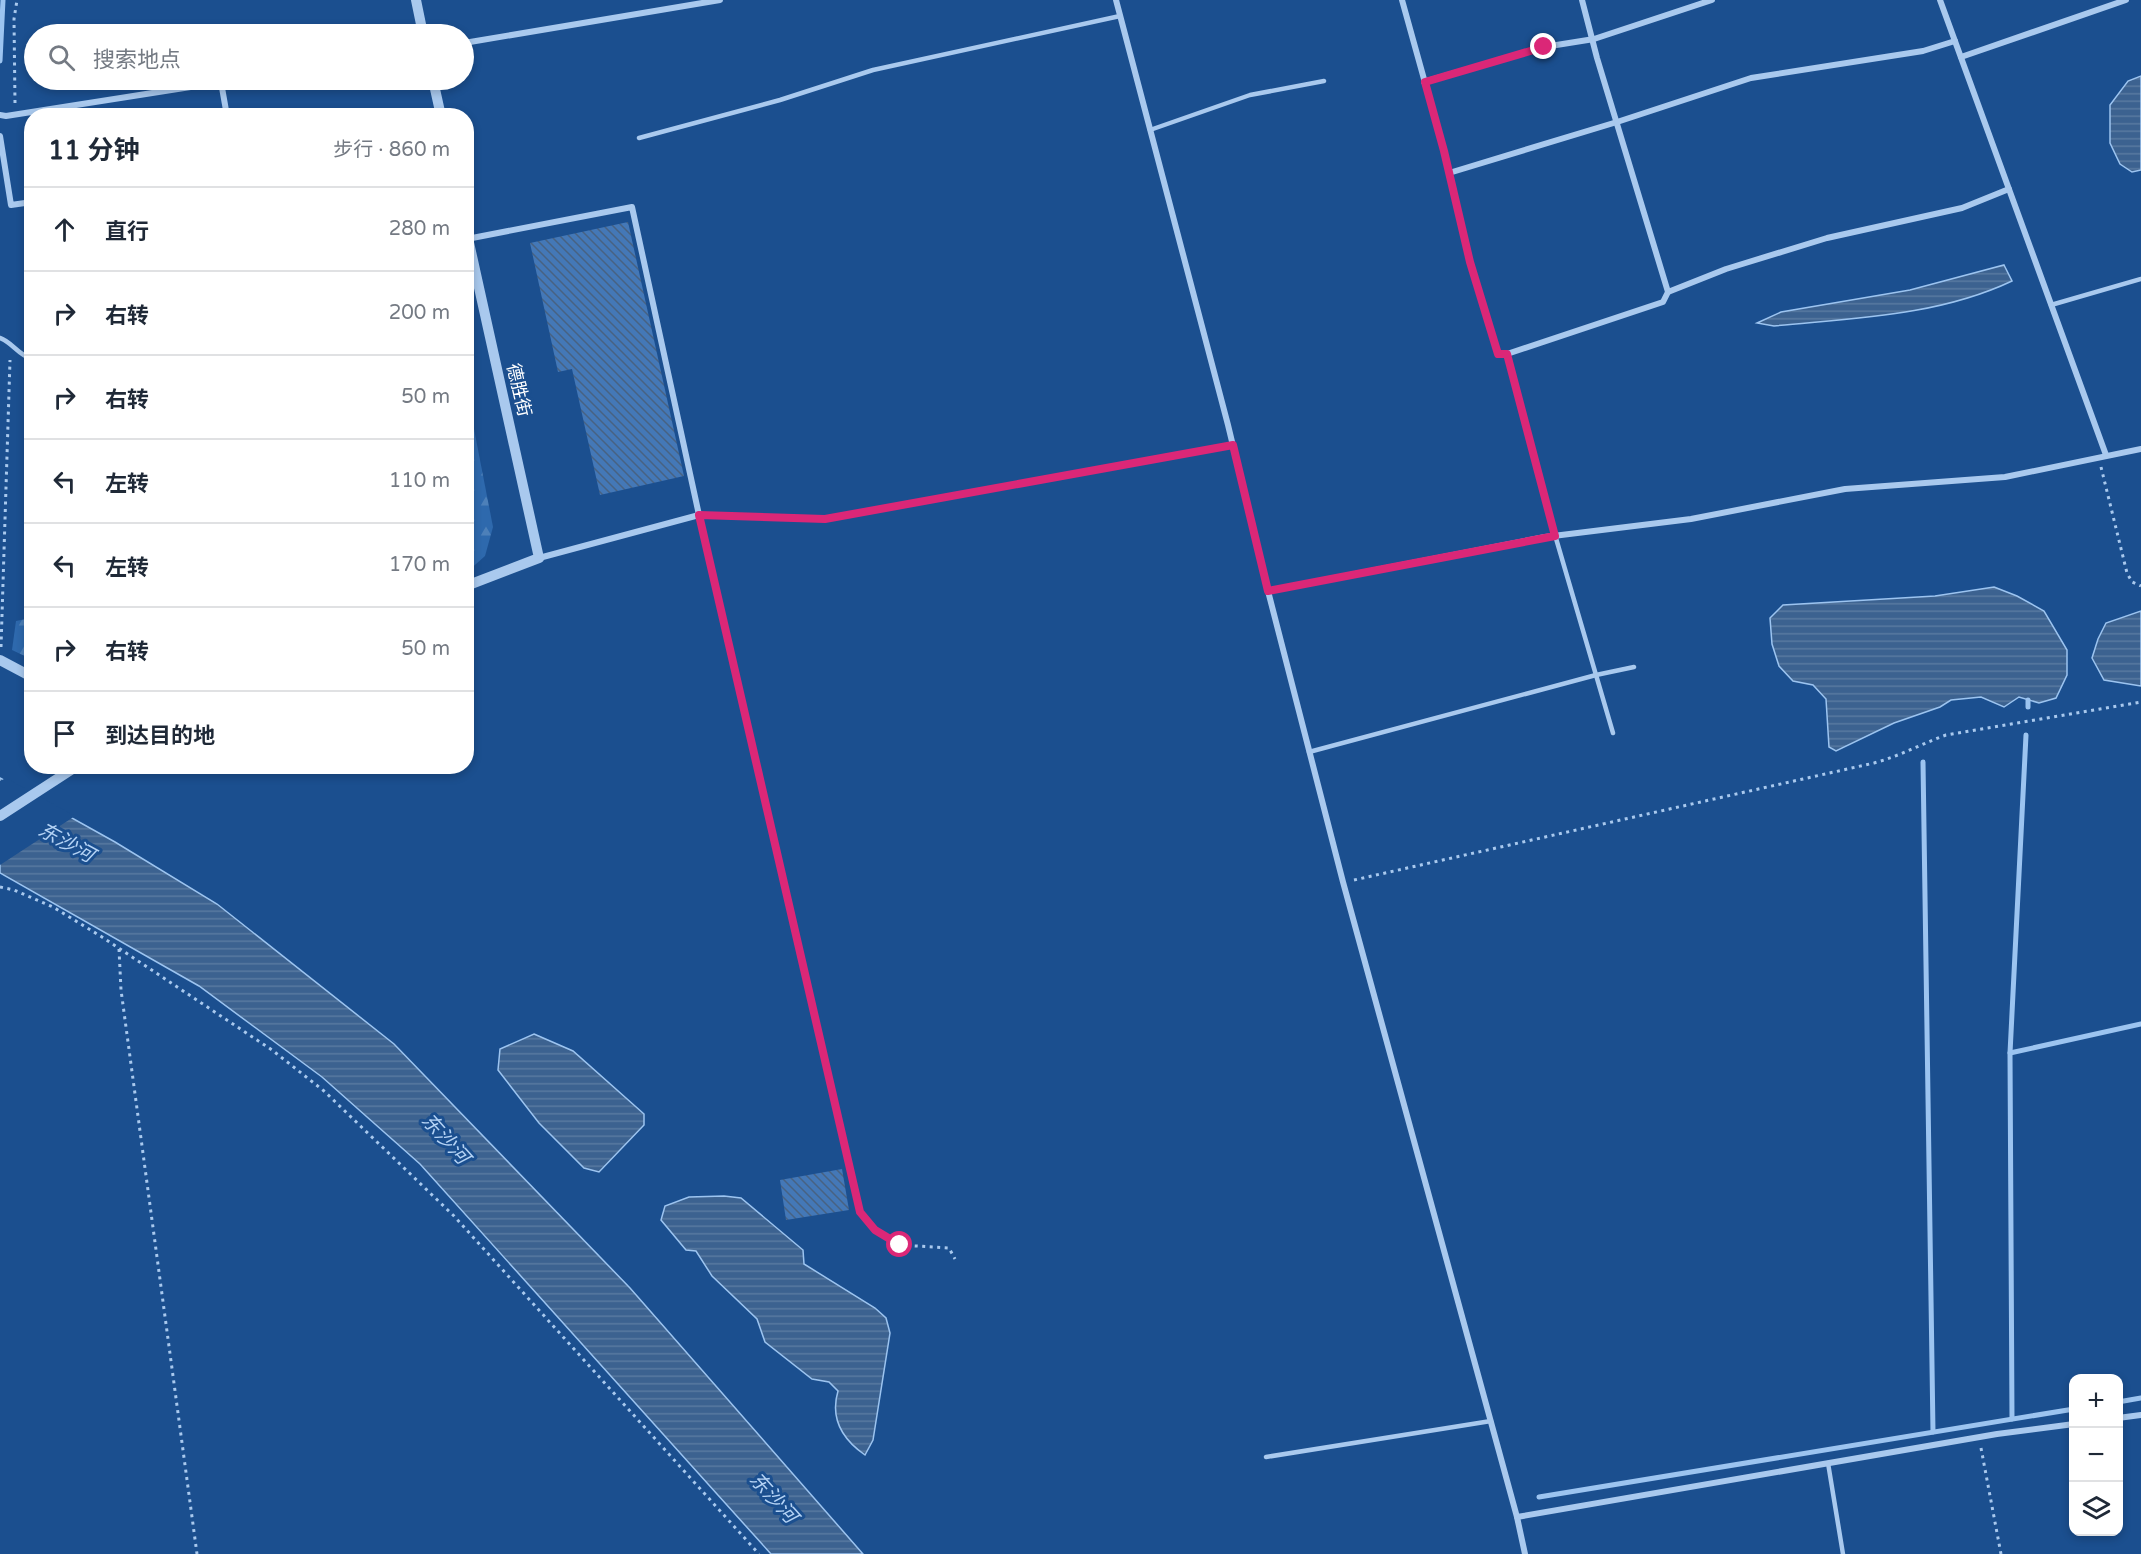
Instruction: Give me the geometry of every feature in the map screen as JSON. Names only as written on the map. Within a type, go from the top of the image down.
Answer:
[{"type":"street","points":[[416,0],[421,24]]},
{"type":"street","points":[[474,41],[720,0]]},
{"type":"street","points":[[1116,0],[1233,445],[1343,882],[1491,1421],[1525,1554]]},
{"type":"street","points":[[1402,0],[1449,173],[1470,262],[1498,354],[1507,354],[1663,302],[1668,292],[1726,269],[1827,238],[1962,208],[2009,189]]},
{"type":"street","points":[[1582,0],[1668,292]]},
{"type":"street","points":[[1425,82],[1544,47],[1594,39],[1712,0]]},
{"type":"street","points":[[1940,0],[2051,305],[2102,456]]},
{"type":"street","points":[[1961,57],[2126,0]]},
{"type":"street","points":[[1449,173],[1617,122],[1750,78],[1923,51],[1955,41]]},
{"type":"street","points":[[54,108],[170,90]]},
{"type":"street","points":[[222,90],[226,108]]},
{"type":"street","points":[[435,90],[439,108]]},
{"type":"street","points":[[0,115],[24,113]]},
{"type":"street","points":[[0,136],[10,205],[24,203]]},
{"type":"street","points":[[474,234],[632,207],[699,515]]},
{"type":"street","name":"德胜街","points":[[474,266],[540,558]]},
{"type":"street","points":[[474,583],[540,558],[699,515],[825,519],[1233,445]]},
{"type":"street","points":[[1268,591],[1555,536],[1691,519],[1845,489],[2005,477],[2141,449]]},
{"type":"street","points":[[0,661],[24,673]]},
{"type":"street","points":[[0,816],[65,774]]},
{"type":"street","points":[[2123,1417],[2141,1415]]},
{"type":"street","points":[[1516,1516],[1979,1437],[2069,1425]]},
{"type":"lane","points":[[639,138],[780,100],[873,70],[1120,16]]},
{"type":"lane","points":[[1150,130],[1250,95],[1324,81]]},
{"type":"lane","points":[[2051,305],[2141,279]]},
{"type":"lane","points":[[0,338],[24,357]]},
{"type":"lane","points":[[1507,354],[1555,536],[1613,733]]},
{"type":"lane","points":[[1309,752],[1596,675],[1634,667]]},
{"type":"lane","points":[[1266,1457],[1491,1421]]},
{"type":"lane","points":[[1828,1464],[1843,1554]]},
{"type":"path","points":[[15,114],[14,19],[17,0]]},
{"type":"path","points":[[0,661],[11,346]]},
{"type":"path","points":[[2102,456],[2127,573],[2132,582],[2141,586]]},
{"type":"path","points":[[699,515],[860,1212],[875,1230],[900,1245],[949,1248],[955,1259]]},
{"type":"path","points":[[1343,882],[1874,763],[1899,756],[1946,735],[2141,702]]},
{"type":"path","points":[[0,887],[14,890],[53,907],[272,1050],[324,1091],[454,1216],[759,1554]]},
{"type":"path","points":[[119,949],[121,990],[197,1554]]},
{"type":"path","points":[[1979,1437],[2001,1554]]},
{"type":"green space","points":[[474,429],[493,527],[485,556],[474,566]]},
{"type":"green space","points":[[24,620],[24,656],[12,650],[16,621]]},
{"type":"water","points":[[2141,76],[2141,170],[2132,172],[2120,164],[2110,143],[2110,105],[2128,81]]},
{"type":"water","points":[[2004,265],[2012,281],[1955,302],[1895,314],[1774,326],[1757,323],[1781,312],[1910,290]]},
{"type":"water","points":[[1994,587],[2017,596],[2044,611],[2067,650],[2067,675],[2056,698],[2039,703],[2019,697],[2004,707],[1981,697],[1951,700],[1940,707],[1894,723],[1836,751],[1829,747],[1826,699],[1813,685],[1793,681],[1779,666],[1772,644],[1770,618],[1783,605],[1935,596]]},
{"type":"water","points":[[2141,611],[2141,686],[2104,680],[2092,658],[2106,623]]},
{"type":"water","name":"东沙河","points":[[0,778],[115,842],[217,904],[394,1044],[630,1288],[863,1554],[771,1554],[420,1164],[322,1077],[199,986],[0,873]]},
{"type":"water","points":[[534,1034],[573,1051],[644,1114],[644,1125],[599,1172],[584,1168],[539,1123],[498,1070],[500,1049]]},
{"type":"water","points":[[689,1197],[741,1198],[803,1250],[804,1264],[875,1308],[886,1318],[890,1333],[873,1440],[865,1455],[850,1442],[840,1427],[836,1410],[838,1391],[829,1382],[812,1379],[765,1342],[757,1319],[712,1276],[696,1251],[686,1250],[661,1220],[665,1206]]},
{"type":"pier","points":[[6,778],[75,816],[0,865],[0,781]]},
{"type":"building","points":[[628,222],[684,476],[600,495],[572,369],[558,372],[530,243]]},
{"type":"building","points":[[842,1169],[849,1210],[786,1220],[780,1180]]},
{"type":"waterway","points":[[0,61],[3,0]]},
{"type":"waterway","points":[[2028,700],[2028,707]]},
{"type":"waterway","points":[[2012,1419],[2010,1053],[2026,735]]},
{"type":"waterway","points":[[1923,762],[1933,1432]]},
{"type":"waterway","points":[[2010,1053],[2141,1024]]},
{"type":"waterway","points":[[2123,1401],[2141,1398]]},
{"type":"waterway","points":[[1539,1497],[2069,1410]]},
{"type":"route","points":[[900,1245],[875,1230],[860,1212],[699,515],[825,519],[1233,445],[1268,591],[1555,536],[1507,354],[1498,354],[1470,262],[1425,82],[1544,47]]}]
